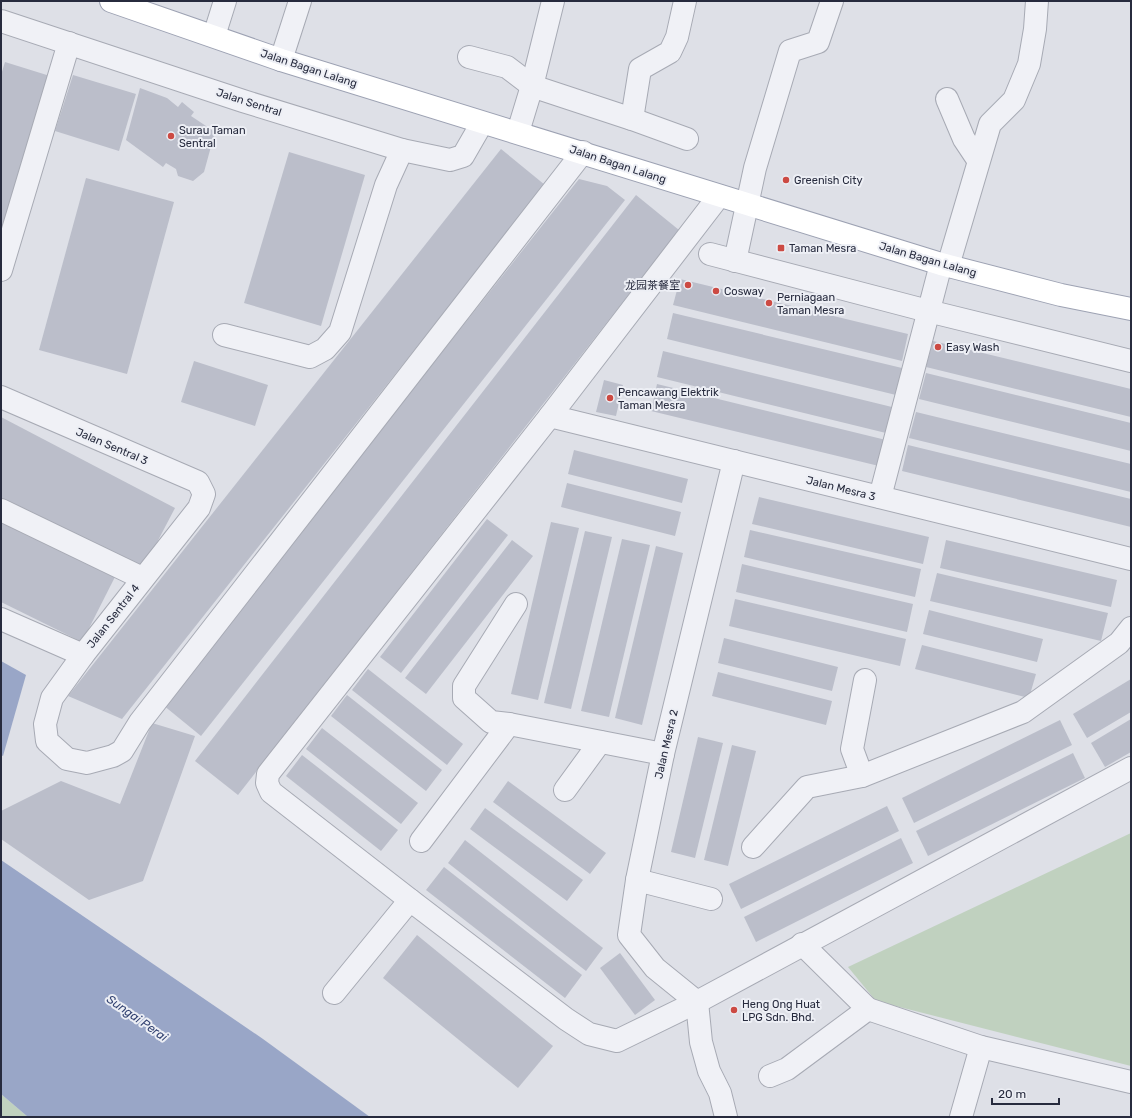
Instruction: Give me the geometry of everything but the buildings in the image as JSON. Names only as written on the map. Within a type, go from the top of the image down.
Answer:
[{"type":"main road","name":"Jalan Bagan Lalang","points":[[110,1],[281,60],[945,265],[1062,296],[1131,309]]},
{"type":"street","points":[[214,36],[225,1]]},
{"type":"street","points":[[281,60],[300,1]]},
{"type":"street","points":[[518,132],[532,86],[553,1]]},
{"type":"street","points":[[632,118],[640,69],[670,52],[677,37],[685,1]]},
{"type":"street","points":[[735,260],[755,168],[790,51],[818,42],[832,1]]},
{"type":"street","points":[[880,497],[928,311],[945,265],[990,124],[1014,100],[1029,64],[1035,29],[1037,1]]},
{"type":"street","name":"Jalan Sentral","points":[[1,21],[251,103],[402,150],[450,160],[463,156],[482,123]]},
{"type":"street","points":[[1,270],[69,43]]},
{"type":"street","points":[[469,57],[507,67],[532,86],[632,118],[687,139]]},
{"type":"street","points":[[947,99],[964,139],[978,160]]},
{"type":"street","points":[[224,335],[310,357],[325,349],[340,332],[386,185],[402,150]]},
{"type":"street","points":[[83,655],[52,698],[45,724],[47,742],[67,759],[87,763],[114,756],[122,751],[145,716],[583,152]]},
{"type":"street","points":[[719,196],[550,416],[268,774],[267,783],[271,792],[566,1019],[589,1034],[617,1041],[697,1002],[802,944],[1131,768]]},
{"type":"street","points":[[710,254],[928,311],[1131,361]]},
{"type":"street","name":"Jalan Sentral 3","points":[[1,396],[198,482],[204,494],[199,508]]},
{"type":"street","name":"Jalan Mesra 3","points":[[550,416],[1131,559]]},
{"type":"street","name":"Jalan Mesra 2","points":[[697,1002],[655,968],[630,935],[637,880],[663,754],[734,461]]},
{"type":"street","name":"Jalan Sentral 4","points":[[1,620],[83,655],[142,578],[199,508]]},
{"type":"street","points":[[1,510],[142,578]]},
{"type":"street","points":[[516,604],[464,686],[464,698],[491,722],[509,724],[663,754]]},
{"type":"street","points":[[753,847],[807,787],[862,776],[1023,712],[1120,643],[1131,628]]},
{"type":"street","points":[[862,776],[852,749],[865,680]]},
{"type":"street","points":[[421,841],[509,724]]},
{"type":"street","points":[[565,790],[600,742]]},
{"type":"street","points":[[637,880],[711,899]]},
{"type":"street","points":[[334,993],[410,900]]},
{"type":"street","points":[[802,944],[868,1009],[981,1047],[1131,1082]]},
{"type":"street","points":[[697,1002],[701,1042],[709,1071],[720,1093],[726,1117]]},
{"type":"street","points":[[770,1076],[787,1069],[868,1009]]},
{"type":"street","points":[[961,1117],[981,1047]]},
{"type":"green space","points":[[1131,833],[1131,1066],[876,1001],[848,967]]},
{"type":"green space","points":[[1,1094],[28,1117],[1,1117]]},
{"type":"water","points":[[1,661],[26,675],[3,756],[1,755]]},
{"type":"water","name":"Sungai Perai","points":[[1,860],[263,1039],[370,1117],[28,1117],[1,1094]]},
{"type":"place","name":"Surau Taman Sentral","points":[[171,136]]},
{"type":"place","name":"Greenish City","points":[[786,180]]},
{"type":"place","name":"Taman Mesra","points":[[781,248]]},
{"type":"place","name":"龙园茶餐室","points":[[688,285]]},
{"type":"place","name":"Cosway","points":[[716,291]]},
{"type":"place","name":"Perniagaan Taman Mesra","points":[[769,303]]},
{"type":"place","name":"Easy Wash","points":[[938,347]]},
{"type":"place","name":"Pencawang Elektrik Taman Mesra","points":[[610,398]]},
{"type":"place","name":"Heng Ong Huat LPG Sdn. Bhd.","points":[[734,1010]]}]
